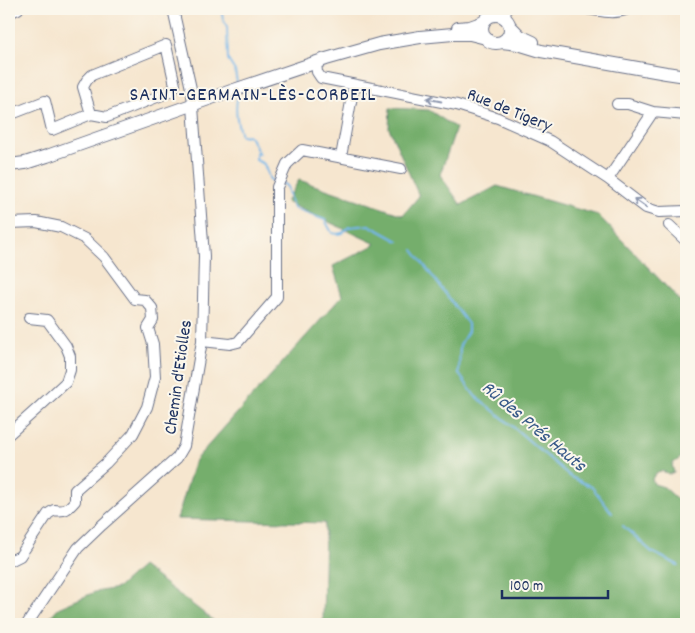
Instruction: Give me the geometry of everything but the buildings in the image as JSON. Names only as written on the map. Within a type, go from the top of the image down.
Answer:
[{"type":"main road","points":[[9,161],[24,159],[46,152],[380,38],[420,31],[470,27],[488,16],[497,15],[507,18],[520,36],[544,46],[651,64],[686,67]]},
{"type":"main road","points":[[486,38],[482,30],[488,16]]},
{"type":"main road","points":[[502,42],[508,37],[510,30],[507,18]]},
{"type":"main road","points":[[237,87],[380,44],[420,37],[470,34],[493,42],[518,44],[541,51],[666,73],[686,74]]},
{"type":"main road","points":[[9,166],[48,156],[193,102]]},
{"type":"street","points":[[9,13],[18,9]]},
{"type":"street","name":"Chemin d'Etiolles","points":[[27,624],[78,548],[177,458],[184,446],[202,340],[204,256],[193,102],[173,9]]},
{"type":"street","points":[[587,9],[608,13],[616,13],[628,9]]},
{"type":"street","points":[[9,115],[45,101],[52,130],[91,114],[107,117],[172,91],[174,85],[166,45],[92,75],[83,86],[91,114]]},
{"type":"street","name":"Rue de Tigery","points":[[316,62],[317,72],[321,78],[457,105],[498,118],[550,141],[608,178],[646,208],[659,212],[686,211]]},
{"type":"street","points":[[341,157],[354,84]]},
{"type":"street","points":[[617,104],[628,104],[653,112],[686,115]]},
{"type":"street","points":[[608,178],[653,112]]},
{"type":"street","points":[[202,340],[230,344],[238,342],[277,297],[279,182],[287,164],[302,150],[401,168]]},
{"type":"street","points":[[9,223],[36,222],[61,227],[84,239],[104,257],[136,299],[145,300],[152,308],[153,320],[148,328],[153,344],[155,377],[147,407],[133,434],[106,463],[75,490],[75,501],[68,508],[61,511],[54,510],[48,514],[20,556],[12,560],[9,559]]},
{"type":"street","points":[[668,225],[686,241]]},
{"type":"street","points":[[9,434],[66,382],[70,370],[70,356],[66,346],[47,320],[29,318]]},
{"type":"green space","points":[[390,108],[429,110],[456,128],[440,175],[461,205],[497,186],[598,215],[686,307],[686,454],[672,464],[674,473],[669,474],[662,471],[655,474],[652,479],[654,484],[664,487],[686,507],[686,624],[323,624],[325,523],[177,519],[195,460],[342,296],[333,266],[376,244],[286,202],[299,180],[403,215],[419,196],[389,128]]},
{"type":"green space","points":[[142,566],[218,624],[44,624],[58,608],[95,592],[118,588]]},
{"type":"waterway","name":"Rû des Prés Hauts","points":[[221,9],[227,27],[228,60],[235,71],[237,83]]},
{"type":"waterway","name":"Rû des Prés Hauts","points":[[238,95],[236,116],[241,136],[248,135],[251,138],[259,154],[256,153],[256,160],[264,164],[270,180],[274,181]]},
{"type":"waterway","name":"Rû des Prés Hauts","points":[[281,183],[286,185],[295,209],[325,220],[332,233],[342,233],[349,227],[369,225],[398,241]]},
{"type":"waterway","name":"Rû des Prés Hauts","points":[[413,250],[468,324],[468,331],[460,345],[459,374],[475,396],[571,477],[592,487],[612,513]]},
{"type":"waterway","name":"Rû des Prés Hauts","points":[[623,526],[652,552],[678,565]]},
{"type":"district","name":"SAINT-GERMAIN-LÈS-CORBEIL","points":[[253,93]]}]
